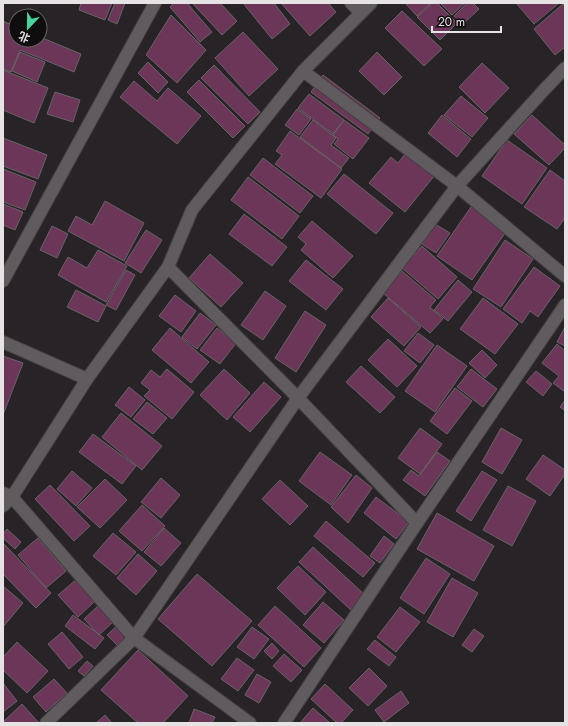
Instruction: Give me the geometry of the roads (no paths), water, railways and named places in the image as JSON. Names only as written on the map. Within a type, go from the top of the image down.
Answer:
[{"type":"street","points":[[3,281],[155,3]]},
{"type":"street","points":[[351,3],[361,13]]},
{"type":"street","points":[[3,506],[8,495],[86,379],[168,267],[192,210],[303,71],[371,3]]},
{"type":"street","points":[[46,723],[134,638],[298,398],[457,186],[565,68]]},
{"type":"street","points":[[303,71],[457,186],[565,276]]},
{"type":"street","points":[[168,267],[298,398],[417,523]]},
{"type":"street","points":[[284,723],[417,523],[565,305]]},
{"type":"street","points":[[3,342],[86,379]]},
{"type":"street","points":[[8,495],[134,638],[250,723]]}]
